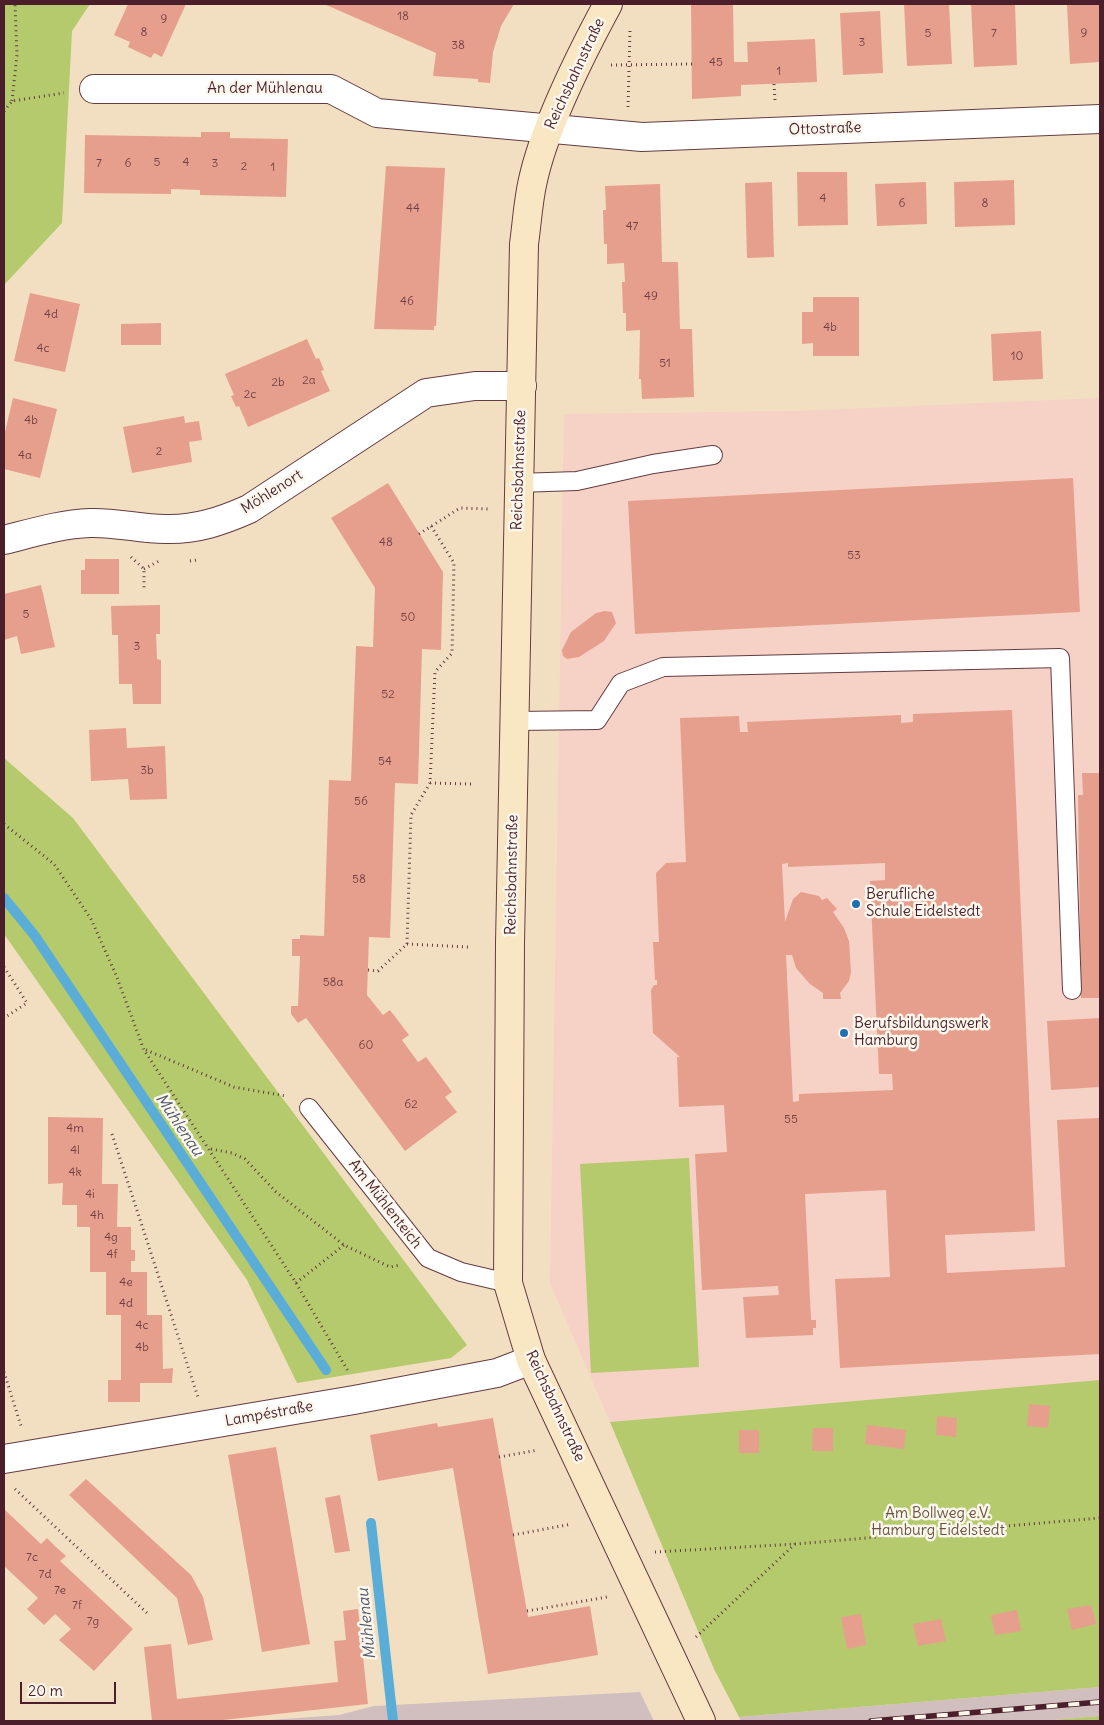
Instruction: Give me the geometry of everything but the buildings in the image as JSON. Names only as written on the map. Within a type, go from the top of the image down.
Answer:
[{"type":"street","name":"Reichsbahnstraße","points":[[608,4],[592,33],[549,129],[533,180],[524,244],[522,386],[518,483],[508,1283],[531,1360],[701,1721]]},
{"type":"street","name":"An der Mühlenau","points":[[94,89],[331,88],[377,113],[549,129]]},
{"type":"street","name":"Ottostraße","points":[[549,129],[642,137],[1100,119]]},
{"type":"street","name":"Möhlenort","points":[[4,540],[72,524],[110,523],[165,530],[197,528],[221,521],[250,509],[426,393],[475,386],[522,386]]},
{"type":"street","name":"Lampéstraße","points":[[4,1459],[374,1396],[497,1373],[531,1360]]},
{"type":"lane","points":[[518,483],[577,481],[653,464],[713,455]]},
{"type":"lane","points":[[515,721],[597,720],[622,682],[663,667],[1060,658],[1072,990]]},
{"type":"lane","name":"Am Mühlenteich","points":[[309,1108],[428,1258],[461,1272],[508,1283]]},
{"type":"path","points":[[4,111],[12,100],[17,55],[15,4]]},
{"type":"path","points":[[628,110],[630,28]]},
{"type":"path","points":[[610,65],[692,64]]},
{"type":"path","points":[[774,84],[775,104]]},
{"type":"path","points":[[12,100],[94,89]]},
{"type":"path","points":[[419,534],[460,508],[475,508]]},
{"type":"path","points":[[408,944],[411,815],[430,783],[435,672],[452,653],[454,563],[431,526]]},
{"type":"path","points":[[181,561],[197,560]]},
{"type":"path","points":[[144,569],[156,561],[165,561]]},
{"type":"path","points":[[430,783],[471,784]]},
{"type":"path","points":[[4,824],[54,864],[91,919],[116,975],[144,1050],[210,1148],[296,1283],[352,1379]]},
{"type":"path","points":[[368,970],[378,971],[408,944],[469,947]]},
{"type":"path","points":[[4,966],[27,1003],[4,1018]]},
{"type":"path","points":[[144,1050],[234,1086],[293,1098],[309,1108]]},
{"type":"path","points":[[112,1134],[200,1404]]},
{"type":"path","points":[[210,1148],[232,1153],[245,1159],[276,1192],[344,1245],[390,1267],[428,1258]]},
{"type":"path","points":[[296,1283],[344,1245]]},
{"type":"path","points":[[4,1372],[24,1434]]},
{"type":"path","points":[[500,1457],[538,1450]]},
{"type":"path","points":[[11,1485],[148,1614]]},
{"type":"path","points":[[654,1552],[796,1544],[1100,1518]]},
{"type":"path","points":[[513,1535],[572,1524]]},
{"type":"path","points":[[693,1640],[796,1544]]},
{"type":"path","points":[[527,1611],[607,1597]]},
{"type":"path","points":[[572,1603],[573,1609]]},
{"type":"shaded area","points":[[1100,398],[1100,1380],[610,1422],[550,1283],[564,414],[797,411]]},
{"type":"shaded area","points":[[1100,1687],[1100,1716],[1041,1721],[741,1721],[739,1717]]},
{"type":"shaded area","points":[[640,1692],[654,1721],[255,1721],[339,1715],[374,1706]]},
{"type":"green space","points":[[4,4],[90,4],[72,31],[62,223],[4,285]]},
{"type":"green space","points":[[4,758],[73,818],[467,1345],[451,1358],[297,1383],[247,1280],[4,934]]},
{"type":"green space","points":[[689,1158],[699,1367],[591,1373],[580,1164]]},
{"type":"green space","name":"Am Bollweg e.V. Hamburg Eidelstedt","points":[[1100,1380],[1100,1687],[739,1717],[714,1669],[610,1422]]},
{"type":"green space","points":[[1100,1716],[1100,1721],[1041,1721]]},
{"type":"waterway","name":"Mühlenau","points":[[4,898],[35,936],[326,1370]]},
{"type":"waterway","name":"Mühlenau","points":[[371,1523],[393,1721]]},
{"type":"railway","points":[[871,1721],[1100,1702]]},
{"type":"place","name":"Berufliche Schule Eidelstedt","points":[[856,904]]},
{"type":"place","name":"Berufsbildungswerk Hamburg","points":[[844,1033]]}]
